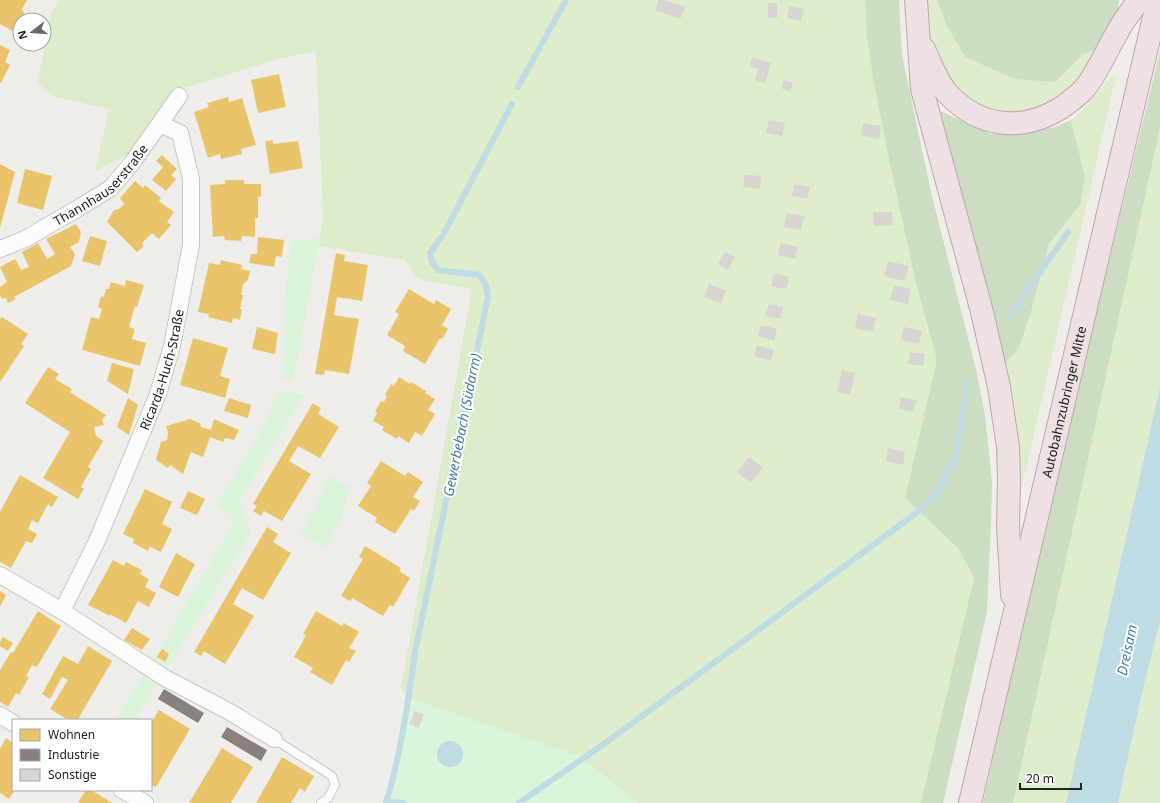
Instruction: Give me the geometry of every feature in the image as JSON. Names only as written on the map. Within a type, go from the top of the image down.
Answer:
[{"type":"highway","points":[[916,0],[922,89],[982,312],[999,387],[1008,447],[1008,526],[1014,619]]},
{"type":"highway","points":[[918,36],[936,76],[948,94],[960,105],[984,119],[1006,124],[1021,124],[1038,120],[1053,113],[1070,102],[1085,88],[1117,32],[1139,0]]},
{"type":"highway","name":"Autobahnzubringer Mitte","points":[[970,803],[1158,0]]},
{"type":"street","name":"Thannhauserstraße","points":[[0,249],[25,239],[111,188],[132,163],[179,96]]},
{"type":"street","name":"Ricarda-Huch-Straße","points":[[62,611],[97,541],[158,394],[172,346],[191,245],[191,179],[180,133],[160,124]]},
{"type":"street","points":[[0,576],[62,611],[165,678],[230,712],[274,739]]},
{"type":"street","points":[[0,716],[12,722]]},
{"type":"street","points":[[124,791],[146,803]]},
{"type":"lane","points":[[274,739],[332,776],[334,785],[328,798],[321,803]]},
{"type":"green space","points":[[60,0],[865,0],[867,37],[873,78],[891,169],[916,283],[938,360],[905,498],[958,548],[974,578],[921,803],[638,803],[579,756],[408,698],[401,688],[472,289],[418,279],[405,260],[318,246],[323,218],[316,51],[278,59],[175,91],[126,155],[95,172],[109,109],[52,96],[38,83],[43,52],[52,52],[52,12]]},
{"type":"green space","points":[[865,0],[899,0],[903,60],[931,192],[976,369],[985,415],[992,481],[987,612],[943,803],[921,803],[974,578],[958,548],[905,498],[937,360],[916,283],[891,169],[873,78],[867,37]]},
{"type":"green space","points":[[923,0],[937,0],[946,24],[965,57],[1014,79],[1055,82],[1082,55],[1102,46],[1085,73],[1057,101],[1028,113],[999,114],[968,100],[950,80],[934,51],[928,31]]},
{"type":"green space","points":[[937,0],[1119,0],[1118,12],[1102,46],[1082,55],[1055,82],[1014,79],[965,57],[946,24]]},
{"type":"green space","points":[[1160,51],[1160,128],[1013,803],[983,803],[1036,563]]},
{"type":"green space","points":[[1116,76],[1017,508],[1000,368],[1031,312],[1049,244],[1080,205],[1085,177],[1071,120],[1082,111],[1111,77]]},
{"type":"green space","points":[[938,110],[991,134],[1027,134],[1055,127],[1071,120],[1085,177],[1080,205],[1049,244],[1031,312],[1018,350],[1000,368]]},
{"type":"green space","points":[[1160,128],[1160,387],[1066,803],[1013,803]]},
{"type":"green space","points":[[320,238],[293,381],[282,379],[284,364],[285,298],[291,241]]},
{"type":"green space","points":[[279,390],[304,395],[239,502],[251,532],[167,669],[153,660],[234,522],[231,515],[216,505],[261,432]]},
{"type":"green space","points":[[330,477],[349,487],[342,517],[325,548],[301,534]]},
{"type":"green space","points":[[1160,621],[1160,803],[1118,803],[1142,693]]},
{"type":"green space","points":[[146,670],[160,679],[136,719],[116,719]]},
{"type":"green space","points":[[408,698],[579,756],[638,803],[388,803],[394,781]]},
{"type":"water","name":"Dreisam","points":[[1160,387],[1160,621],[1142,693],[1118,803],[1066,803]]},
{"type":"water","points":[[450,741],[459,745],[463,754],[459,763],[450,767],[441,763],[437,754],[441,745]]},
{"type":"building: Wohnen","points":[[0,0],[27,0],[22,9],[24,12],[12,12],[12,31],[0,24]]},
{"type":"building: Wohnen","points":[[0,45],[10,50],[5,62],[10,65],[1,83],[0,82]]},
{"type":"building: Wohnen","points":[[279,74],[286,107],[258,113],[251,80]]},
{"type":"building: Wohnen","points":[[228,97],[229,102],[242,98],[256,145],[241,149],[242,154],[221,159],[220,154],[208,158],[194,112],[209,107],[207,103]]},
{"type":"building: Wohnen","points":[[273,140],[273,144],[298,141],[303,168],[270,174],[265,141]]},
{"type":"building: Wohnen","points":[[162,155],[177,169],[171,175],[176,179],[166,191],[152,180],[163,167],[156,161]]},
{"type":"building: Wohnen","points":[[0,164],[15,172],[0,228]]},
{"type":"building: Wohnen","points":[[25,169],[52,176],[43,210],[17,203]]},
{"type":"building: Wohnen","points":[[225,180],[244,180],[244,184],[261,184],[261,197],[258,197],[258,218],[255,218],[255,237],[242,236],[241,241],[225,240],[224,236],[213,237],[210,185],[225,184]]},
{"type":"building: Wohnen","points":[[135,181],[143,188],[145,185],[161,198],[159,201],[174,212],[167,222],[171,225],[159,239],[152,233],[142,243],[144,246],[137,252],[107,222],[114,210],[119,209],[124,204],[120,198]]},
{"type":"building: Wohnen","points":[[76,224],[81,232],[79,242],[70,247],[75,254],[71,266],[14,297],[16,299],[8,303],[6,298],[2,299],[0,295],[0,287],[7,282],[0,267],[15,259],[21,270],[29,267],[22,252],[38,243],[47,259],[55,254],[46,239]]},
{"type":"building: Wohnen","points":[[90,236],[107,241],[100,266],[82,261]]},
{"type":"building: Wohnen","points":[[258,237],[284,240],[282,257],[276,256],[274,267],[249,263],[251,254],[257,254]]},
{"type":"building: Wohnen","points":[[336,253],[345,255],[344,261],[368,265],[362,301],[337,297],[334,315],[359,319],[349,374],[325,370],[324,375],[315,374]]},
{"type":"building: Wohnen","points":[[221,260],[242,265],[241,269],[250,271],[248,280],[243,284],[240,320],[233,318],[232,323],[208,317],[209,314],[198,312],[209,263],[220,265]]},
{"type":"building: Wohnen","points":[[126,280],[144,285],[137,307],[135,306],[129,327],[135,329],[132,339],[146,343],[140,366],[82,350],[91,317],[99,319],[102,309],[98,307],[101,296],[104,297],[106,289],[109,289],[111,282],[125,286]]},
{"type":"building: Wohnen","points":[[409,289],[434,304],[436,300],[451,309],[442,325],[448,329],[442,339],[440,338],[425,364],[403,351],[405,346],[387,335],[399,314],[395,312]]},
{"type":"building: Wohnen","points":[[2,317],[28,334],[21,344],[24,346],[0,382],[0,319]]},
{"type":"building: Wohnen","points":[[257,327],[278,333],[275,354],[252,349]]},
{"type":"building: Wohnen","points":[[193,338],[228,348],[220,376],[230,379],[225,398],[180,385]]},
{"type":"building: Wohnen","points":[[112,363],[134,369],[128,394],[107,381]]},
{"type":"building: Wohnen","points":[[48,367],[59,374],[55,379],[72,389],[70,392],[106,415],[102,420],[104,425],[94,427],[96,436],[103,441],[88,467],[91,469],[81,487],[84,489],[78,499],[43,478],[70,432],[25,403]]},
{"type":"building: Wohnen","points":[[399,377],[426,391],[425,393],[435,399],[428,410],[435,414],[422,436],[415,432],[409,443],[398,436],[397,439],[382,430],[384,427],[373,421],[377,413],[375,412],[381,401],[384,402],[387,396],[385,395],[391,384],[394,386]]},
{"type":"building: Wohnen","points":[[128,398],[138,405],[129,435],[117,427]]},
{"type":"building: Wohnen","points":[[229,398],[251,405],[248,418],[224,411]]},
{"type":"building: Wohnen","points":[[313,403],[321,408],[318,414],[339,427],[320,458],[298,446],[289,461],[311,474],[282,521],[264,511],[261,516],[253,511],[257,506],[253,504]]},
{"type":"building: Wohnen","points":[[190,419],[200,423],[201,427],[211,430],[214,419],[239,430],[234,440],[225,438],[223,442],[210,437],[203,457],[191,452],[183,474],[170,465],[168,468],[156,460],[161,442],[167,440],[168,432],[166,426]]},
{"type":"building: Wohnen","points":[[381,461],[405,476],[408,472],[423,482],[413,497],[420,501],[414,511],[411,509],[395,534],[375,522],[377,518],[358,506],[371,486],[367,483]]},
{"type":"building: Wohnen","points":[[20,475],[58,497],[52,507],[48,504],[38,523],[32,520],[28,529],[37,534],[32,543],[26,541],[11,568],[0,562],[0,512]]},
{"type":"building: Wohnen","points":[[145,489],[172,502],[162,524],[172,529],[161,552],[150,547],[148,551],[133,543],[134,539],[123,534]]},
{"type":"building: Wohnen","points":[[188,491],[205,499],[197,515],[180,508]]},
{"type":"building: Wohnen","points":[[267,527],[278,534],[273,542],[291,553],[263,600],[242,588],[233,604],[254,616],[225,664],[204,651],[201,656],[194,652]]},
{"type":"building: Wohnen","points":[[365,546],[401,568],[399,571],[410,578],[393,607],[390,605],[383,616],[352,598],[350,601],[341,596],[363,559],[359,557]]},
{"type":"building: Wohnen","points":[[176,553],[195,564],[178,597],[159,587]]},
{"type":"building: Wohnen","points":[[113,560],[124,566],[126,562],[142,570],[140,574],[149,579],[145,587],[156,593],[149,607],[138,601],[126,623],[110,614],[110,616],[88,605]]},
{"type":"building: Wohnen","points":[[0,591],[6,595],[0,607]]},
{"type":"building: Wohnen","points":[[38,611],[61,626],[37,667],[32,665],[26,676],[29,677],[19,695],[16,693],[8,707],[0,702],[0,670],[11,652],[13,653]]},
{"type":"building: Wohnen","points":[[316,611],[342,626],[344,623],[359,632],[349,648],[356,651],[349,662],[346,660],[332,685],[310,672],[313,668],[294,657],[306,635],[303,634]]},
{"type":"building: Wohnen","points":[[132,628],[150,639],[142,650],[124,640]]},
{"type":"building: Wohnen","points":[[3,637],[13,643],[8,651],[0,646],[0,642]]},
{"type":"building: Wohnen","points":[[88,646],[112,661],[78,719],[66,719],[50,709],[68,680],[62,677],[50,699],[42,694],[63,656],[78,664]]},
{"type":"building: Wohnen","points":[[162,649],[169,654],[165,662],[157,657]]},
{"type":"building: Wohnen","points":[[159,710],[190,729],[156,787],[152,785],[152,721]]},
{"type":"building: Wohnen","points":[[6,738],[12,742],[12,791],[14,791],[9,799],[0,793],[0,749]]},
{"type":"building: Wohnen","points":[[222,748],[253,767],[231,803],[189,803]]},
{"type":"building: Wohnen","points":[[282,757],[314,776],[305,792],[300,788],[291,803],[256,803]]},
{"type":"building: Wohnen","points":[[85,791],[93,791],[112,803],[78,803]]},
{"type":"building: Industrie","points":[[164,689],[204,713],[198,723],[158,699]]},
{"type":"building: Industrie","points":[[227,727],[267,750],[261,761],[221,737]]},
{"type":"building: Sonstige","points":[[659,0],[665,0],[685,7],[680,19],[655,10]]},
{"type":"building: Sonstige","points":[[768,3],[777,3],[777,18],[768,18]]},
{"type":"building: Sonstige","points":[[789,6],[804,9],[801,21],[787,18]]},
{"type":"building: Sonstige","points":[[752,57],[771,63],[765,83],[755,80],[758,69],[750,66]]},
{"type":"building: Sonstige","points":[[784,80],[793,83],[790,92],[781,88]]},
{"type":"building: Sonstige","points":[[769,120],[785,123],[782,136],[766,133]]},
{"type":"building: Sonstige","points":[[863,123],[881,126],[879,139],[861,135]]},
{"type":"building: Sonstige","points":[[745,175],[761,176],[760,189],[743,187]]},
{"type":"building: Sonstige","points":[[794,184],[810,187],[807,199],[792,196]]},
{"type":"building: Sonstige","points":[[873,212],[892,212],[893,225],[874,226]]},
{"type":"building: Sonstige","points":[[787,213],[804,216],[801,230],[784,227]]},
{"type":"building: Sonstige","points":[[781,243],[798,247],[795,259],[778,255]]},
{"type":"building: Sonstige","points":[[725,252],[735,257],[728,270],[718,264]]},
{"type":"building: Sonstige","points":[[888,261],[909,266],[905,281],[884,276]]},
{"type":"building: Sonstige","points":[[774,273],[789,277],[786,289],[771,286]]},
{"type":"building: Sonstige","points":[[709,284],[726,291],[721,304],[704,297]]},
{"type":"building: Sonstige","points":[[894,285],[911,289],[908,304],[890,300]]},
{"type":"building: Sonstige","points":[[769,304],[783,307],[780,319],[765,316]]},
{"type":"building: Sonstige","points":[[858,314],[876,318],[873,332],[855,328]]},
{"type":"building: Sonstige","points":[[761,325],[777,329],[774,341],[758,336]]},
{"type":"building: Sonstige","points":[[904,327],[922,331],[919,344],[901,340]]},
{"type":"building: Sonstige","points":[[757,345],[774,350],[771,361],[754,356]]},
{"type":"building: Sonstige","points":[[910,352],[925,354],[923,366],[908,364]]},
{"type":"building: Sonstige","points":[[842,370],[855,373],[850,395],[837,392]]},
{"type":"building: Sonstige","points":[[901,397],[916,400],[913,412],[899,409]]},
{"type":"building: Sonstige","points":[[888,448],[905,452],[903,465],[886,461]]},
{"type":"building: Sonstige","points":[[749,457],[763,468],[751,483],[737,472]]},
{"type":"building: Sonstige","points":[[415,711],[424,714],[419,728],[409,724]]},
{"type":"waterway","name":"Gewerbebach (Südarm)","points":[[518,87],[566,0]]},
{"type":"waterway","name":"Gewerbebach (Südarm)","points":[[386,803],[400,747],[415,652],[488,297],[486,285],[479,275],[438,270],[432,262],[430,253],[443,235],[512,104]]},
{"type":"waterway","points":[[1009,317],[1068,232]]},
{"type":"waterway","points":[[519,803],[611,739],[923,508],[939,490],[956,457],[967,383]]},
{"type":"waterway","points":[[386,802],[403,803]]}]
